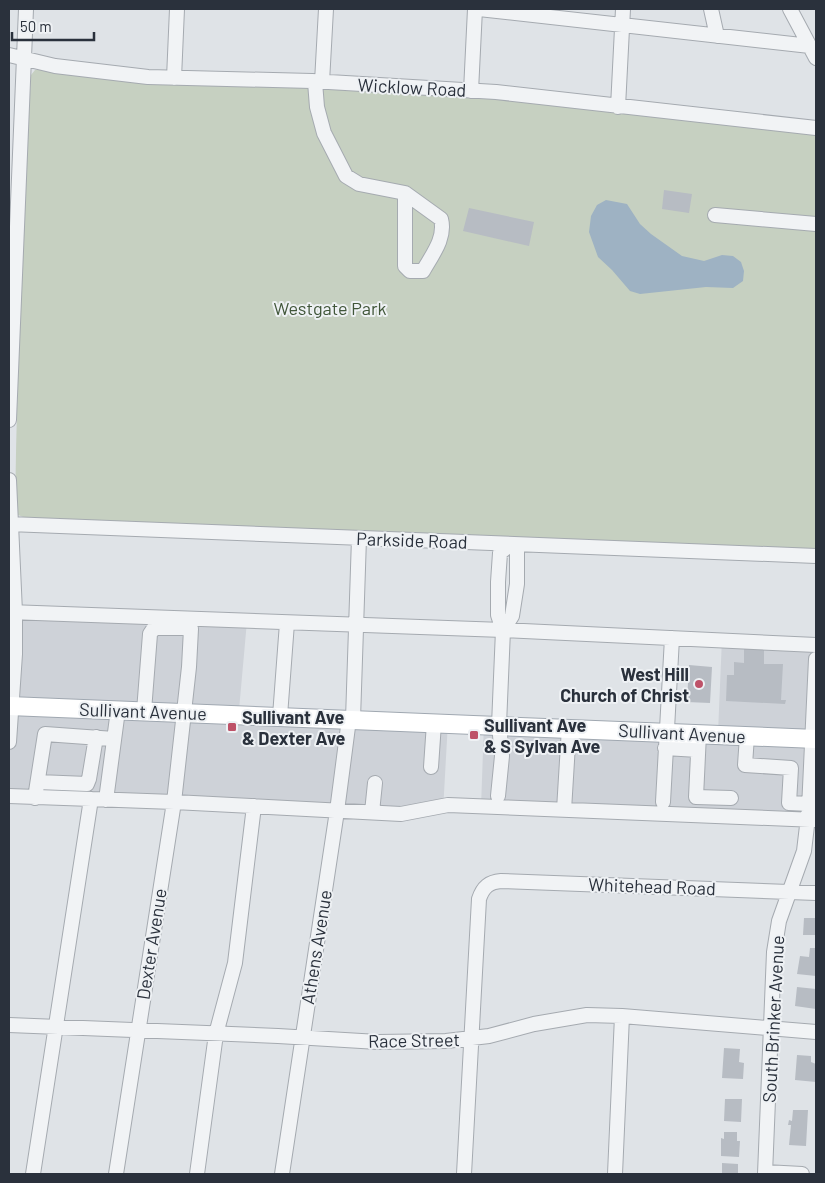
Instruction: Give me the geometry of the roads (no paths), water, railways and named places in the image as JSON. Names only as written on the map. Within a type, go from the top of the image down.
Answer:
[{"type":"main road","name":"Sullivant Avenue","points":[[10,706],[569,728],[666,740],[699,742],[747,736],[814,739]]},
{"type":"street","points":[[9,420],[26,9]]},
{"type":"street","points":[[174,78],[177,9]]},
{"type":"street","points":[[326,9],[317,107],[324,133],[346,176],[359,184],[405,193],[441,219],[443,229],[439,243],[423,271],[410,271],[405,266],[405,193]]},
{"type":"street","points":[[471,90],[474,9]]},
{"type":"street","points":[[479,9],[550,13],[622,25],[717,36],[813,52]]},
{"type":"street","points":[[618,107],[623,9]]},
{"type":"street","points":[[711,9],[717,36]]},
{"type":"street","points":[[790,9],[813,52]]},
{"type":"street","name":"Wicklow Road","points":[[9,55],[55,66],[148,77],[319,82],[471,90],[816,128]]},
{"type":"street","points":[[715,215],[816,224]]},
{"type":"street","points":[[9,480],[12,612],[9,742]]},
{"type":"street","name":"Parkside Road","points":[[9,524],[816,556]]},
{"type":"street","name":"Athens Avenue","points":[[282,1174],[351,719],[359,538]]},
{"type":"street","points":[[498,796],[502,756],[499,725],[503,630],[512,616],[517,584],[517,552],[510,544]]},
{"type":"street","points":[[12,612],[503,630],[816,645]]},
{"type":"street","points":[[280,716],[287,622]]},
{"type":"street","name":"Dexter Avenue","points":[[116,1174],[174,802],[190,667],[191,630],[183,628],[154,628],[150,634],[144,711]]},
{"type":"street","points":[[663,802],[672,638]]},
{"type":"street","name":"South Brinker Avenue","points":[[765,1173],[774,952],[779,922],[801,862],[812,820],[810,804],[816,660]]},
{"type":"street","points":[[106,800],[118,710]]},
{"type":"street","points":[[431,767],[434,723]]},
{"type":"street","points":[[564,810],[569,728]]},
{"type":"street","points":[[35,798],[45,734],[114,739]]},
{"type":"street","points":[[747,736],[746,765],[791,768],[789,802],[810,804]]},
{"type":"street","points":[[38,782],[87,784],[96,737]]},
{"type":"street","points":[[699,742],[696,797],[731,798]]},
{"type":"street","points":[[89,778],[109,779]]},
{"type":"street","points":[[372,812],[375,783]]},
{"type":"street","points":[[9,796],[174,802],[401,814],[448,805],[812,820]]},
{"type":"street","points":[[33,1174],[91,799]]},
{"type":"street","points":[[198,1174],[216,1034],[235,964],[254,806]]},
{"type":"street","name":"Whitehead Road","points":[[471,1039],[479,899],[488,883],[501,881],[816,893]]},
{"type":"street","name":"Race Street","points":[[9,1025],[378,1042],[446,1041],[489,1036],[534,1024],[587,1015],[622,1016],[816,1032]]},
{"type":"street","points":[[615,1174],[622,1016]]},
{"type":"street","points":[[464,1174],[471,1039]]},
{"type":"street","points":[[765,1173],[802,1174]]},
{"type":"water","points":[[606,200],[627,204],[640,224],[682,256],[704,261],[722,255],[733,256],[741,262],[744,271],[743,281],[733,288],[706,287],[640,294],[630,291],[598,257],[589,232],[591,216],[597,205]]},
{"type":"place","name":"West Hill Church of Christ","points":[[699,684]]},
{"type":"place","name":"Sullivant Ave & Dexter Ave","points":[[232,727]]},
{"type":"place","name":"Sullivant Ave & S Sylvan Ave","points":[[474,735]]},
{"type":"park label","name":"Westgate Park","points":[[330,308]]}]
